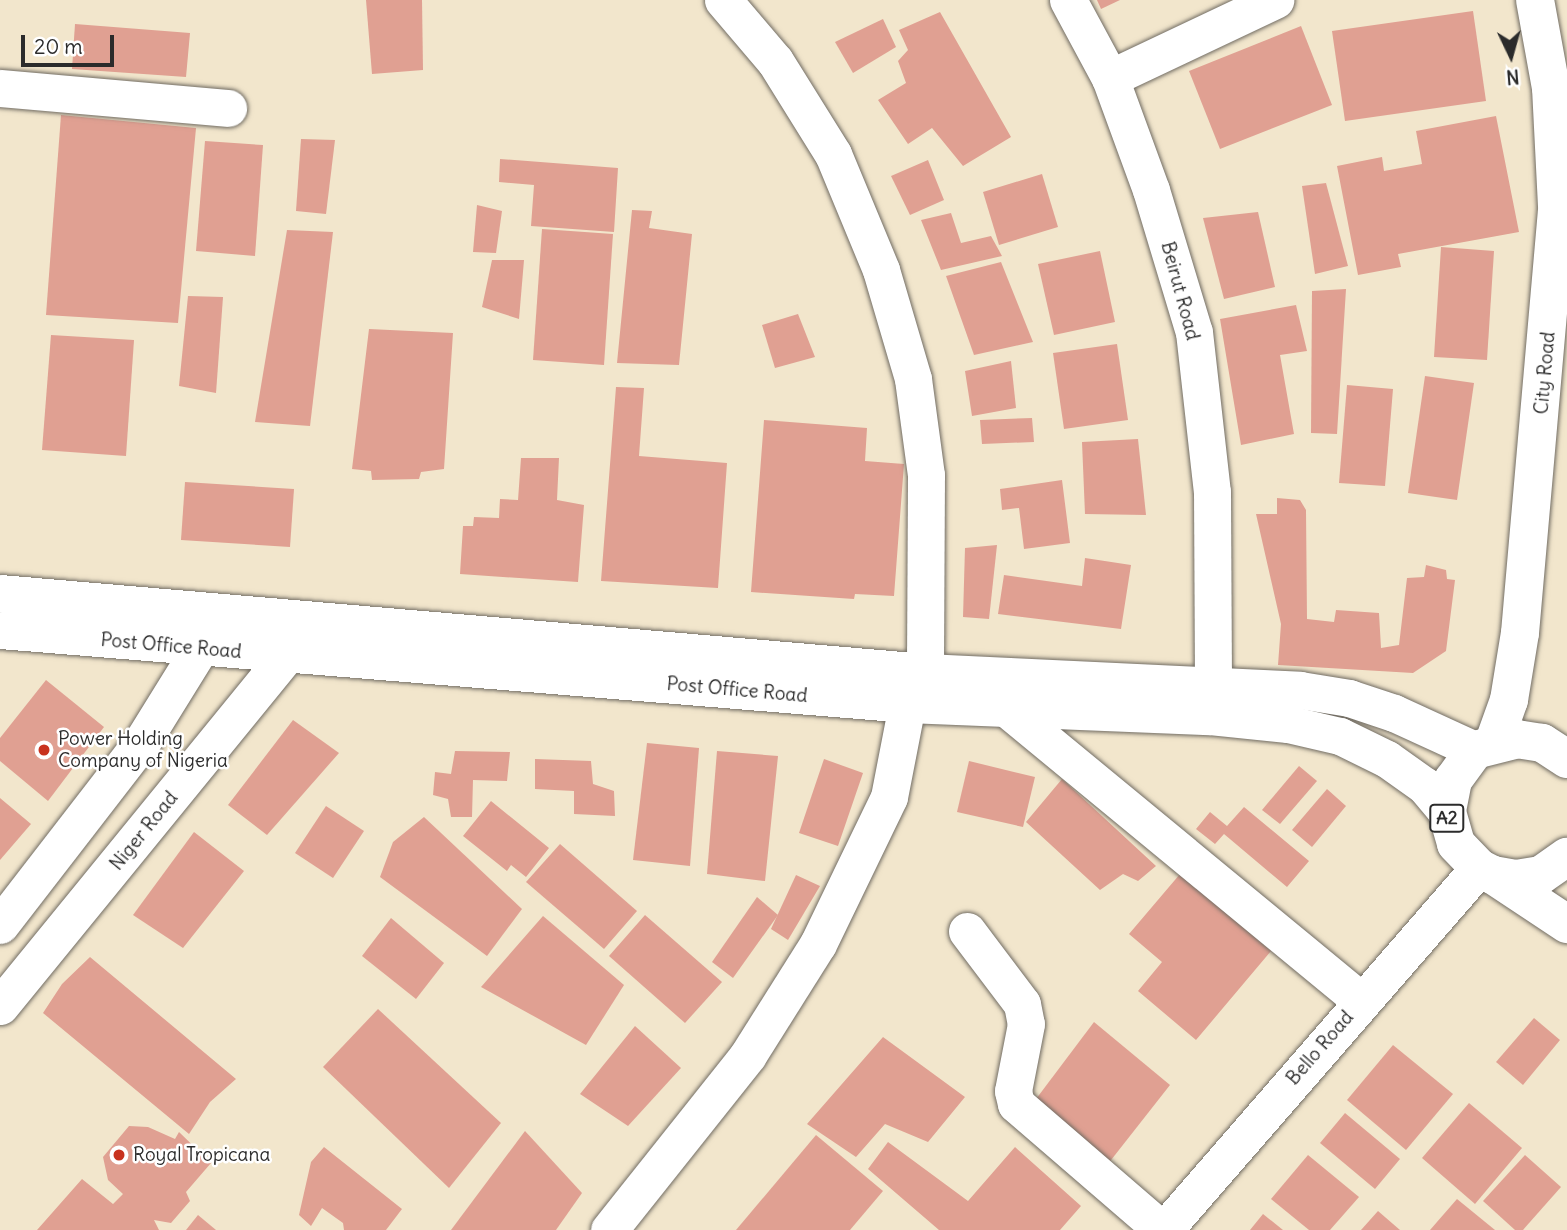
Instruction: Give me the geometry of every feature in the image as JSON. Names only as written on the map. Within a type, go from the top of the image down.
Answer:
[{"type":"highway","name":"City Road","points":[[1485,746],[1510,701],[1520,633],[1557,206],[1552,88],[1535,0]]},
{"type":"highway","points":[[1485,746],[1518,739],[1542,743],[1567,759]]},
{"type":"highway","name":"A2","points":[[1485,746],[1453,780],[1447,813],[1456,844],[1486,871],[1567,924]]},
{"type":"highway","points":[[1486,871],[1516,879],[1541,875],[1567,857]]},
{"type":"street","points":[[723,0],[775,61],[833,154],[881,270],[913,379],[926,475],[925,672]]},
{"type":"street","name":"Beirut Road","points":[[1068,0],[1110,78],[1151,190],[1194,332],[1212,492],[1213,685]]},
{"type":"street","points":[[1110,78],[1275,0]]},
{"type":"street","points":[[0,88],[228,108]]},
{"type":"street","name":"Post Office Road","points":[[0,593],[925,672],[1300,690],[1349,698],[1485,746]]},
{"type":"street","points":[[0,925],[143,740],[222,614]]},
{"type":"street","name":"Niger Road","points":[[0,1006],[289,654],[312,620]]},
{"type":"street","name":"Post Office Road","points":[[0,630],[199,649],[907,704],[1210,716],[1288,724],[1340,736],[1387,759],[1425,786],[1447,813]]},
{"type":"street","points":[[609,1230],[748,1055],[818,944],[889,797],[907,704]]},
{"type":"street","points":[[1006,708],[1362,1001]]},
{"type":"street","name":"Bello Road","points":[[1163,1230],[1362,1001],[1486,871]]},
{"type":"street","points":[[967,931],[1022,1004],[1027,1024],[1013,1091],[1016,1104],[1163,1230]]},
{"type":"building","points":[[366,0],[422,0],[423,70],[372,74]]},
{"type":"building","points":[[1097,0],[1120,0],[1101,9]]},
{"type":"building","points":[[1473,11],[1486,101],[1345,121],[1332,31]]},
{"type":"building","points":[[940,12],[1011,137],[963,166],[932,128],[908,144],[878,100],[906,83],[898,61],[908,50],[899,30]]},
{"type":"building","points":[[883,19],[896,47],[853,73],[835,42]]},
{"type":"building","points":[[75,24],[190,33],[186,77],[72,69]]},
{"type":"building","points":[[1301,26],[1332,105],[1220,149],[1189,71]]},
{"type":"building","points":[[61,115],[196,128],[178,323],[46,315]]},
{"type":"building","points":[[1496,116],[1519,232],[1398,254],[1401,267],[1358,275],[1337,166],[1382,157],[1384,171],[1422,164],[1416,131]]},
{"type":"building","points":[[301,139],[335,140],[326,214],[296,211]]},
{"type":"building","points":[[205,141],[263,145],[255,256],[196,251]]},
{"type":"building","points":[[500,159],[618,168],[614,232],[531,226],[534,185],[499,182]]},
{"type":"building","points":[[928,160],[944,200],[910,215],[891,176]]},
{"type":"building","points":[[1042,174],[1058,227],[999,245],[983,192]]},
{"type":"building","points":[[1326,183],[1348,266],[1315,274],[1302,186]]},
{"type":"building","points":[[477,205],[502,211],[496,253],[473,252]]},
{"type":"building","points":[[632,210],[652,211],[649,228],[692,234],[679,365],[617,363]]},
{"type":"building","points":[[1258,212],[1275,287],[1224,299],[1203,218]]},
{"type":"building","points":[[951,213],[961,243],[991,236],[1002,256],[941,270],[921,220]]},
{"type":"building","points":[[542,229],[613,234],[604,365],[533,360]]},
{"type":"building","points":[[287,230],[333,232],[310,426],[255,422]]},
{"type":"building","points":[[1441,247],[1494,251],[1487,360],[1434,357]]},
{"type":"building","points":[[1100,251],[1115,322],[1054,335],[1038,264]]},
{"type":"building","points":[[492,260],[524,260],[519,319],[482,307]]},
{"type":"building","points":[[1001,262],[1033,342],[974,355],[946,276]]},
{"type":"building","points":[[1346,289],[1337,434],[1311,433],[1312,291]]},
{"type":"building","points":[[188,296],[223,297],[216,393],[179,386]]},
{"type":"building","points":[[1296,305],[1307,351],[1280,355],[1294,434],[1241,445],[1220,319]]},
{"type":"building","points":[[798,314],[815,357],[775,368],[762,325]]},
{"type":"building","points":[[369,329],[453,333],[444,469],[421,472],[419,479],[372,480],[371,471],[352,469]]},
{"type":"building","points":[[51,335],[134,340],[126,456],[42,450]]},
{"type":"building","points":[[1117,344],[1128,420],[1064,429],[1053,353]]},
{"type":"building","points":[[1011,361],[1016,408],[972,416],[965,371]]},
{"type":"building","points":[[1425,376],[1474,383],[1457,500],[1408,493]]},
{"type":"building","points":[[1347,385],[1393,389],[1385,486],[1339,483]]},
{"type":"building","points":[[616,387],[644,388],[639,456],[727,463],[718,588],[601,581]]},
{"type":"building","points":[[1032,418],[1034,442],[982,444],[980,420]]},
{"type":"building","points":[[764,420],[867,428],[865,461],[904,464],[894,596],[855,594],[854,599],[751,592]]},
{"type":"building","points":[[1138,439],[1146,515],[1085,514],[1082,442]]},
{"type":"building","points":[[521,458],[559,458],[557,500],[584,505],[578,582],[460,574],[463,526],[473,526],[474,517],[499,518],[500,499],[518,500]]},
{"type":"building","points":[[1062,480],[1070,543],[1024,549],[1019,508],[1002,510],[1000,489]]},
{"type":"building","points":[[185,482],[294,489],[290,547],[181,540]]},
{"type":"building","points":[[1277,498],[1300,500],[1306,510],[1307,619],[1334,622],[1336,610],[1379,613],[1381,648],[1399,645],[1407,578],[1424,577],[1426,565],[1446,570],[1447,579],[1455,580],[1446,651],[1413,673],[1278,665],[1281,624],[1256,514],[1277,514]]},
{"type":"building","points":[[997,545],[989,619],[963,617],[965,548]]},
{"type":"building","points":[[1085,558],[1131,565],[1121,629],[998,614],[1004,575],[1082,586]]},
{"type":"building","name":"Power Holding Company of Nigeria","points":[[46,680],[104,727],[48,801],[0,761],[0,738]]},
{"type":"building","points":[[293,720],[339,753],[267,835],[228,805]]},
{"type":"building","points":[[647,743],[699,748],[690,866],[633,860]]},
{"type":"building","points":[[455,751],[510,752],[507,781],[473,780],[472,817],[451,817],[448,799],[433,795],[435,772],[451,774]]},
{"type":"building","points":[[717,751],[778,756],[765,881],[707,874]]},
{"type":"building","points":[[535,759],[591,761],[593,784],[614,791],[615,816],[574,814],[574,791],[535,789]]},
{"type":"building","points":[[824,759],[863,773],[838,846],[799,833]]},
{"type":"building","points":[[969,761],[1035,777],[1023,827],[957,812]]},
{"type":"building","points":[[1299,766],[1317,781],[1280,824],[1262,810]]},
{"type":"building","points":[[1062,779],[1156,866],[1138,881],[1123,874],[1100,890],[1026,822]]},
{"type":"building","points":[[1327,789],[1346,806],[1312,847],[1292,830]]},
{"type":"building","points":[[0,798],[31,824],[0,860]]},
{"type":"building","points":[[491,801],[549,848],[526,877],[511,865],[507,871],[463,836]]},
{"type":"building","points":[[326,806],[364,831],[333,878],[295,853]]},
{"type":"building","points":[[1244,807],[1309,861],[1287,887],[1224,834],[1215,844],[1196,829],[1210,812],[1227,826]]},
{"type":"building","points":[[424,817],[522,909],[487,956],[380,877],[393,842]]},
{"type":"building","points":[[194,832],[244,871],[183,948],[133,915]]},
{"type":"building","points":[[560,844],[637,911],[604,949],[526,882]]},
{"type":"building","points":[[1180,874],[1271,951],[1196,1040],[1138,991],[1162,962],[1129,934]]},
{"type":"building","points":[[796,875],[820,886],[788,940],[771,929]]},
{"type":"building","points":[[757,897],[778,915],[733,978],[712,962]]},
{"type":"building","points":[[645,915],[722,982],[685,1023],[609,956]]},
{"type":"building","points":[[543,916],[624,985],[586,1045],[481,987]]},
{"type":"building","points":[[391,918],[444,963],[416,999],[362,956]]},
{"type":"building","points":[[90,957],[236,1079],[210,1102],[189,1134],[43,1013],[62,984]]},
{"type":"building","points":[[378,1009],[501,1123],[449,1188],[323,1067]]},
{"type":"building","points":[[1534,1018],[1560,1040],[1523,1085],[1496,1062]]},
{"type":"building","points":[[1094,1022],[1170,1085],[1104,1169],[1027,1111]]},
{"type":"building","points":[[635,1026],[681,1068],[628,1126],[580,1094]]},
{"type":"building","points":[[883,1037],[965,1097],[928,1142],[885,1124],[856,1157],[807,1124]]},
{"type":"building","points":[[1393,1045],[1453,1094],[1406,1150],[1347,1100]]},
{"type":"building","points":[[1469,1103],[1522,1148],[1475,1204],[1422,1158]]},
{"type":"building","points":[[1345,1113],[1400,1159],[1375,1189],[1320,1143]]},
{"type":"building","points":[[129,1126],[148,1127],[175,1139],[179,1132],[211,1163],[186,1192],[190,1201],[171,1223],[154,1220],[159,1230],[37,1230],[82,1179],[113,1204],[123,1194],[108,1180],[103,1157]]},
{"type":"building","points":[[525,1131],[582,1193],[556,1230],[451,1230]]},
{"type":"building","points":[[816,1135],[883,1191],[850,1230],[736,1230]]},
{"type":"building","points":[[888,1142],[968,1201],[1015,1147],[1081,1206],[1060,1230],[939,1230],[868,1169]]},
{"type":"building","points":[[324,1147],[402,1209],[386,1230],[344,1230],[343,1223],[322,1208],[311,1226],[299,1215],[311,1162]]},
{"type":"building","points":[[1308,1155],[1359,1197],[1330,1230],[1309,1230],[1271,1199]]},
{"type":"building","points":[[1525,1155],[1561,1187],[1523,1230],[1515,1230],[1483,1201]]},
{"type":"building","points":[[1457,1199],[1495,1230],[1430,1230]]},
{"type":"building","points":[[1378,1211],[1400,1230],[1361,1230]]},
{"type":"building","points":[[1263,1214],[1283,1230],[1250,1230]]},
{"type":"building","points":[[198,1215],[216,1230],[186,1230]]},
{"type":"place","name":"Power Holding Company of Nigeria","points":[[44,750]]},
{"type":"place","name":"Royal Tropicana","points":[[119,1155]]}]
